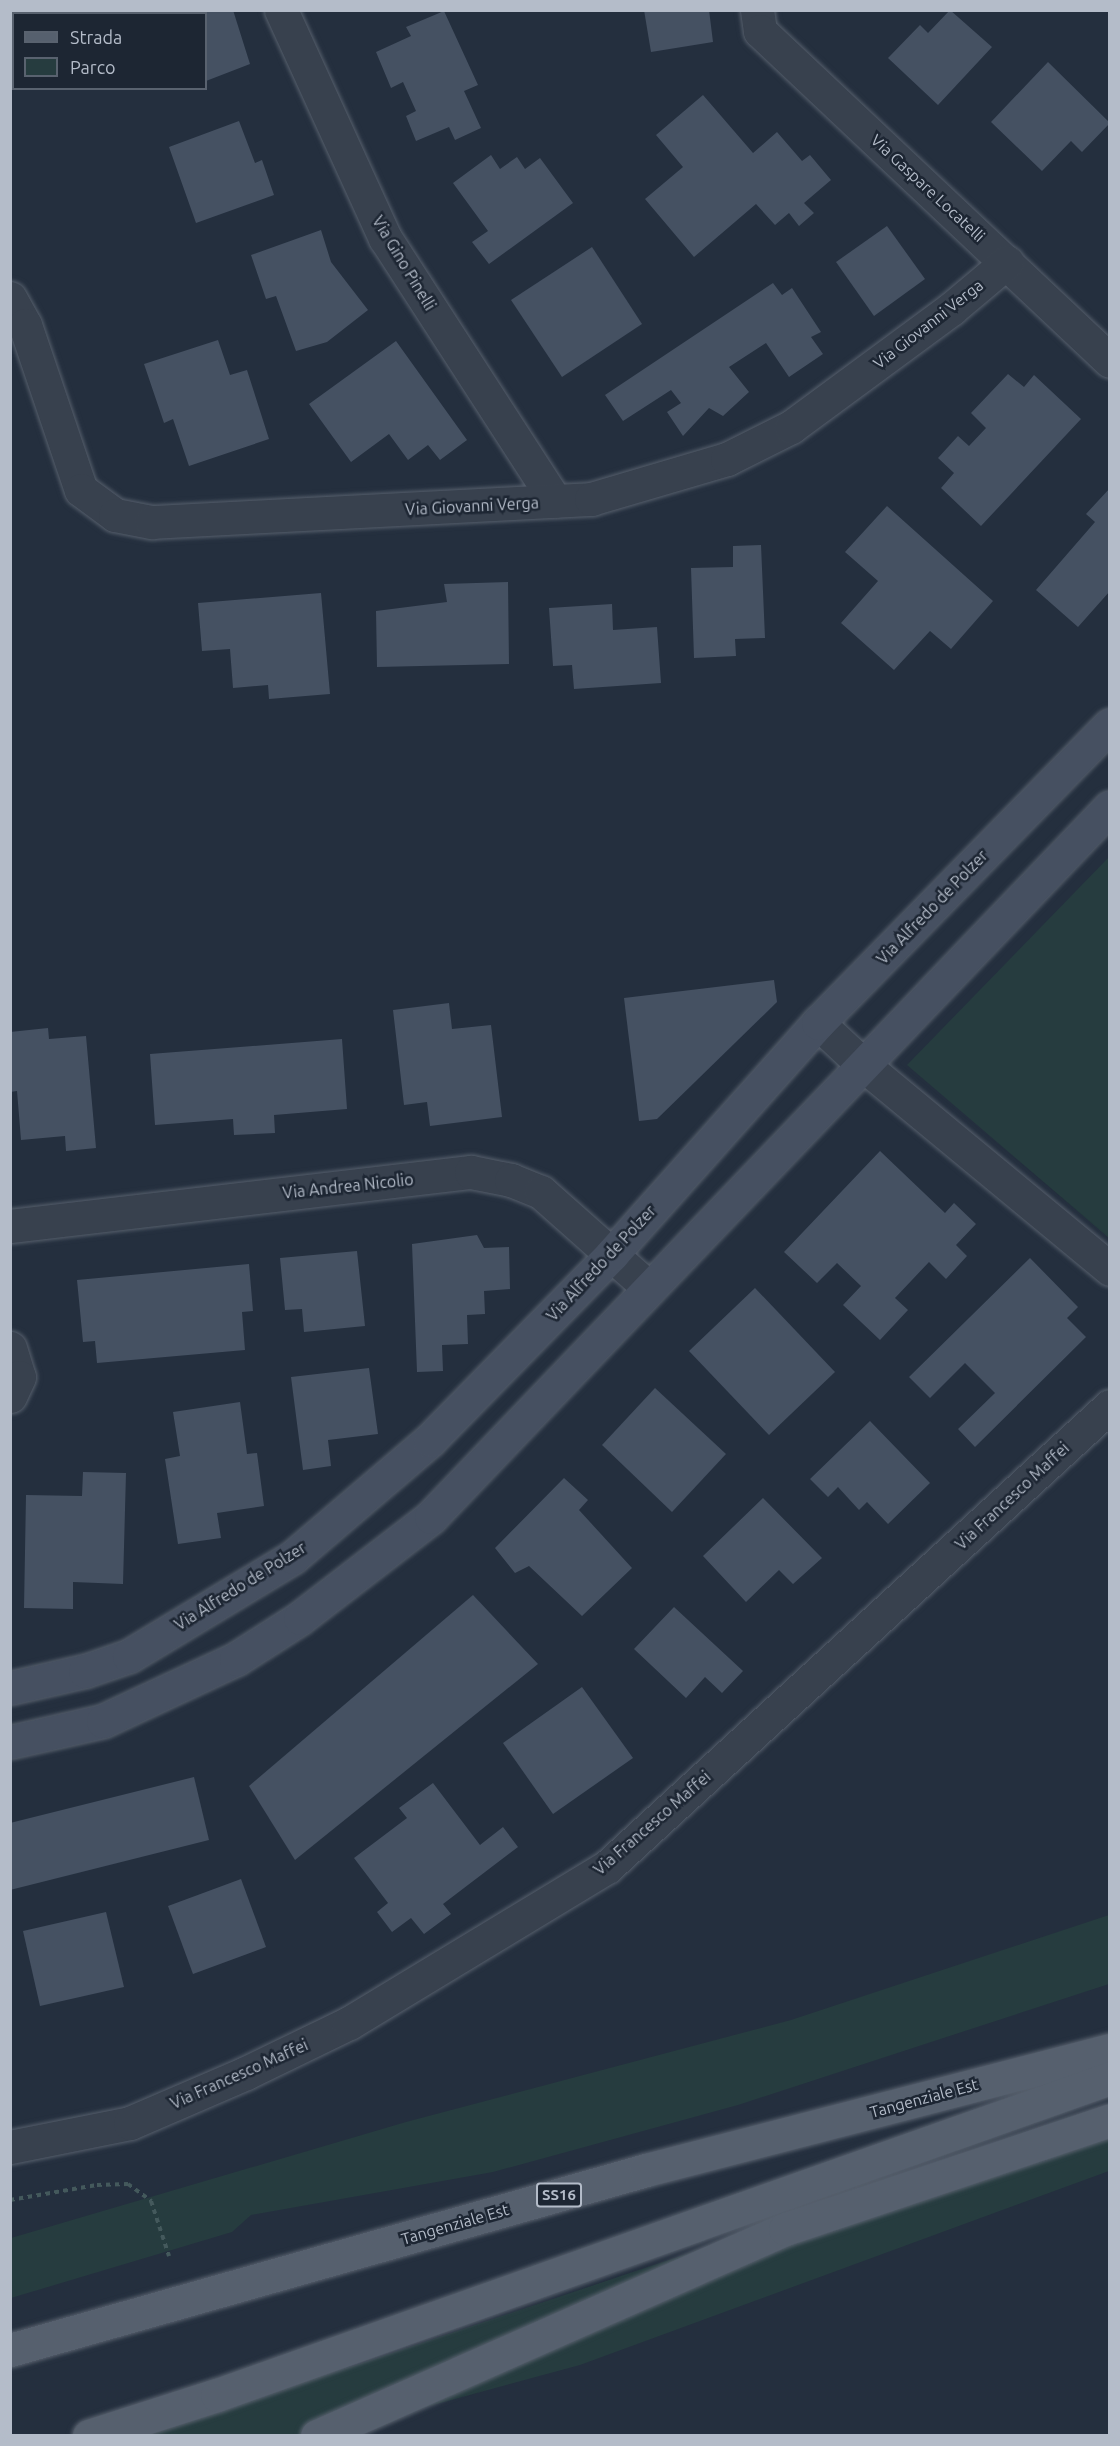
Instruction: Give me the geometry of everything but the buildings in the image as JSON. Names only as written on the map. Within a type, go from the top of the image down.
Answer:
[{"type":"main road","name":"Tangenziale Est","points":[[10,2350],[646,2170],[1110,2050]]},
{"type":"main road","points":[[89,2436],[217,2395],[1110,2078]]},
{"type":"main road","points":[[317,2436],[785,2229],[1110,2120]]},
{"type":"street","name":"Via Gino Pinelli","points":[[281,10],[385,238],[555,501]]},
{"type":"street","name":"Via Gaspare Locatelli","points":[[757,10],[760,31],[1110,361]]},
{"type":"street","name":"Via Giovanni Verga","points":[[10,298],[25,325],[81,490],[115,514],[152,522],[591,499],[726,459],[791,427],[951,309],[1007,262]]},
{"type":"street","name":"Via Alfredo de Polzer","points":[[10,1688],[85,1671],[129,1656],[293,1557],[430,1440],[612,1254],[818,1023],[1110,725]]},
{"type":"street","points":[[10,1742],[113,1716],[236,1659],[300,1618],[431,1517],[861,1064],[1110,807]]},
{"type":"street","points":[[818,1023],[861,1064],[1110,1269]]},
{"type":"street","name":"Via Andrea Nicolio","points":[[10,1226],[471,1172],[511,1180],[541,1192],[648,1287]]},
{"type":"street","points":[[10,1348],[20,1377],[10,1396]]},
{"type":"street","name":"Via Francesco Maffei","points":[[10,2147],[130,2123],[246,2073],[349,2023],[607,1867],[1110,1406]]},
{"type":"path","points":[[10,2200],[96,2185],[128,2184],[152,2200],[169,2256]]},
{"type":"green space","points":[[1109,857],[1109,1238],[907,1065]]},
{"type":"green space","points":[[1109,1915],[1109,1984],[738,2105],[493,2172],[251,2215],[232,2232],[11,2298],[11,2238],[406,2122],[791,2020]]},
{"type":"green space","points":[[1109,2112],[1109,2171],[580,2365],[323,2435],[111,2436],[356,2365]]}]
